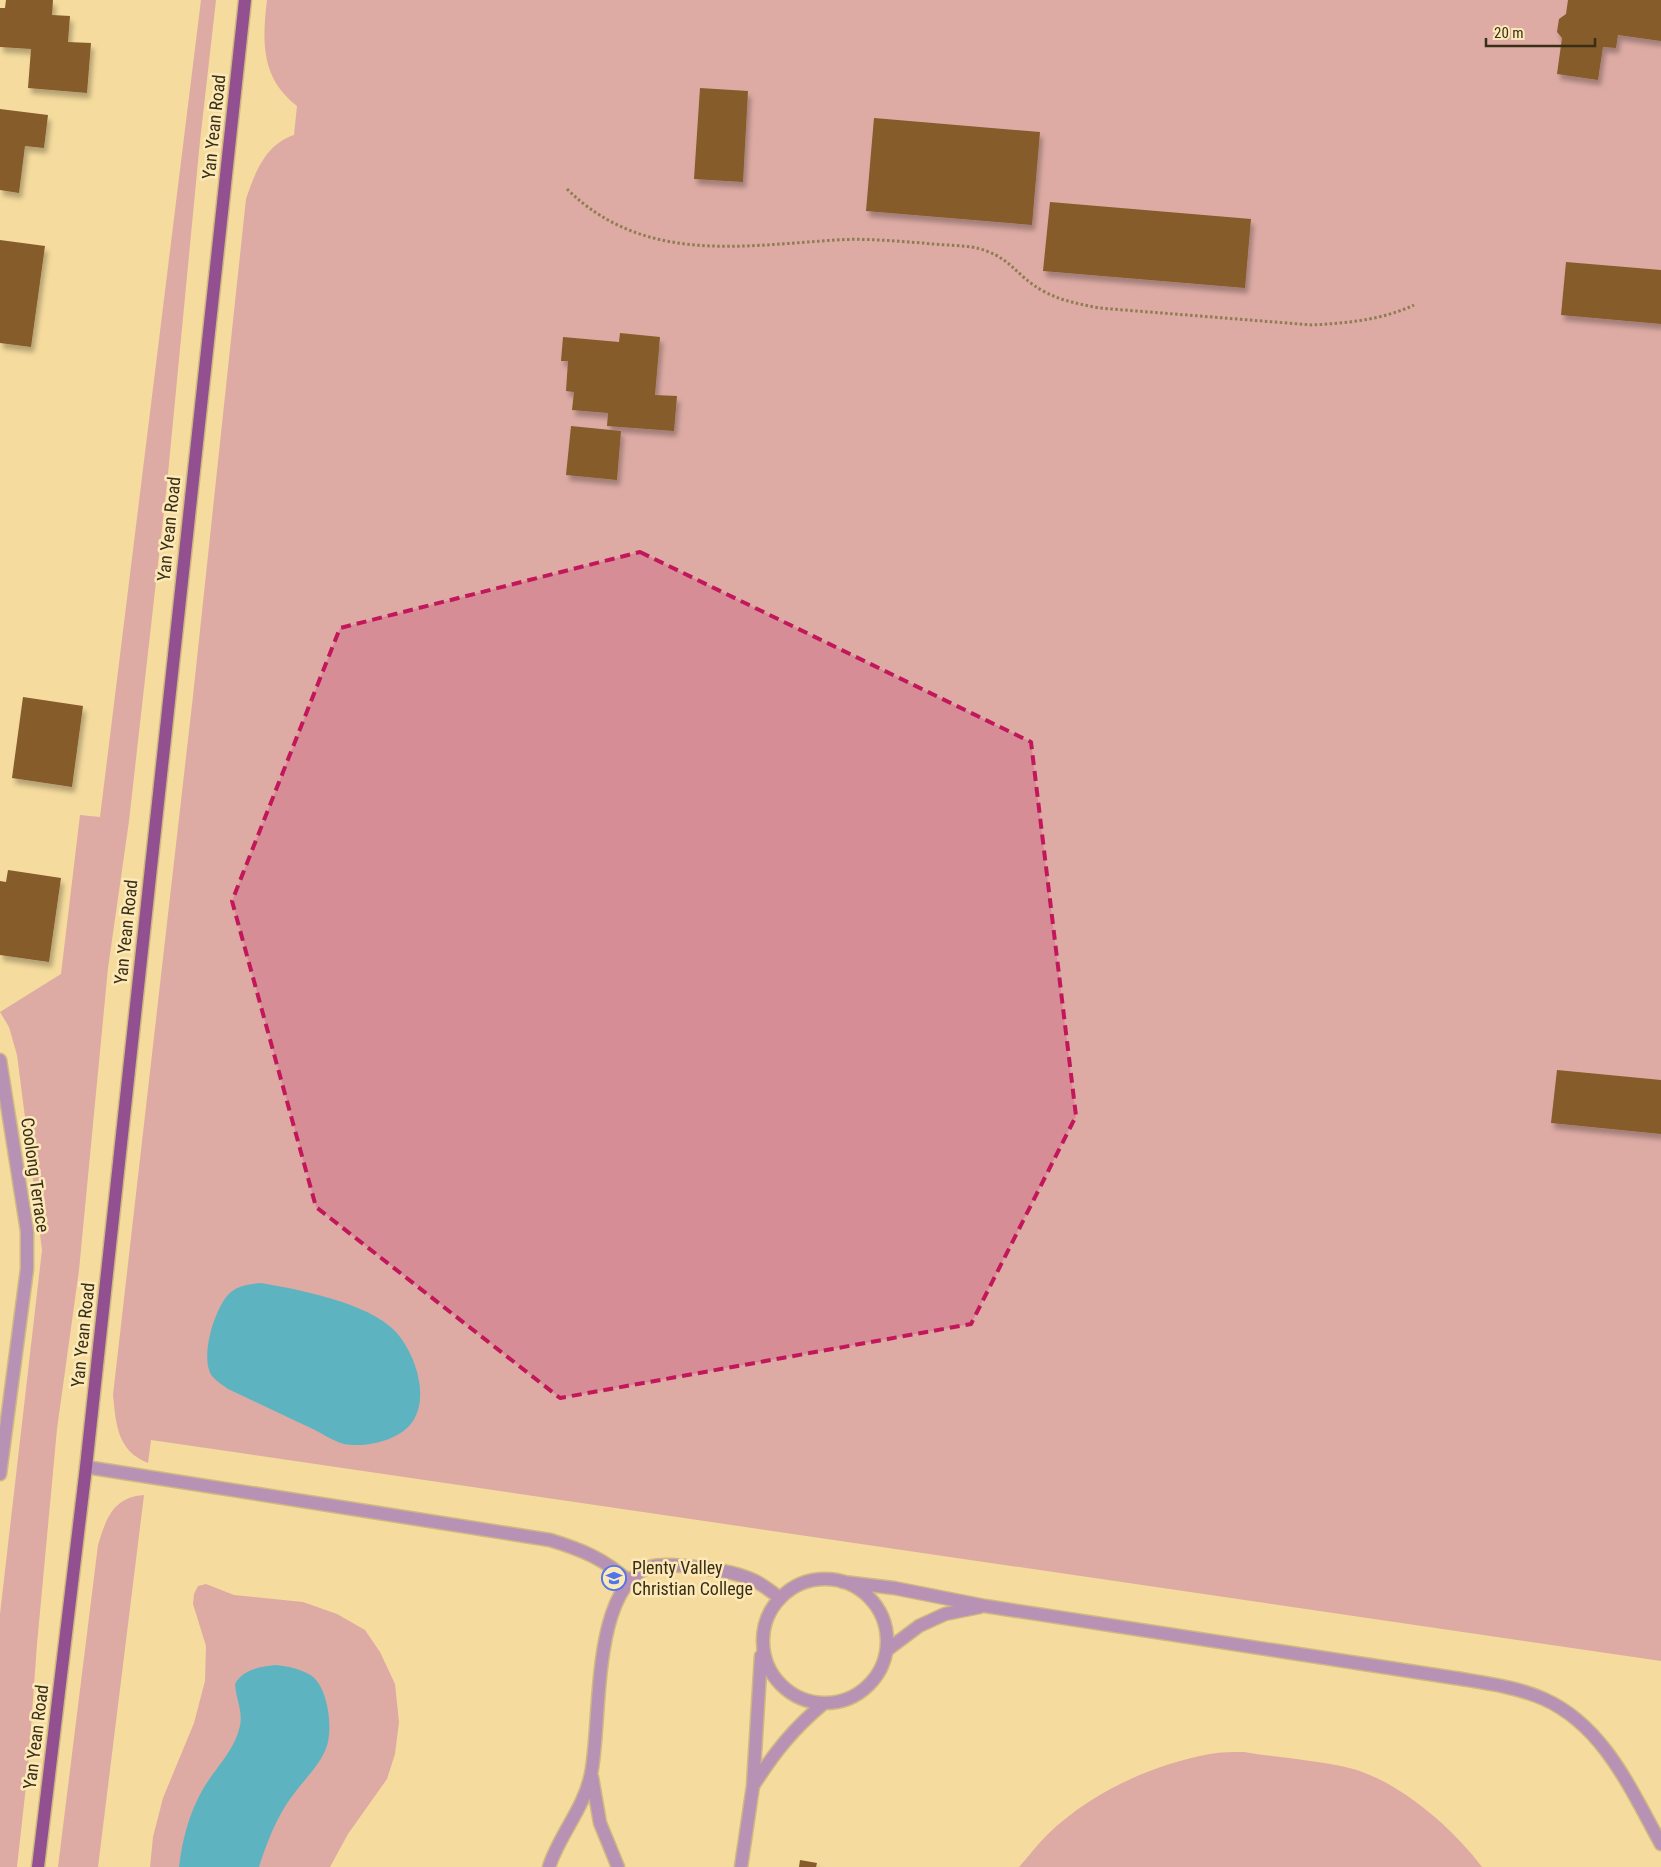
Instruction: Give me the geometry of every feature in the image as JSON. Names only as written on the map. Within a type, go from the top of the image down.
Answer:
[{"type":"main road","name":"Yan Yean Road","points":[[38,1867],[86,1467],[245,0]]},
{"type":"street","name":"Coolong Terrace","points":[[0,1060],[27,1231],[27,1269],[0,1474]]},
{"type":"street","points":[[86,1467],[550,1540],[588,1552],[613,1567],[630,1582]]},
{"type":"street","points":[[549,1867],[552,1857],[573,1822],[591,1774],[605,1642],[612,1615],[622,1590],[650,1567],[671,1565],[700,1567],[755,1581],[780,1598]]},
{"type":"street","points":[[741,1867],[753,1786],[763,1629],[769,1612],[780,1598],[793,1587],[809,1581],[826,1579],[929,1593],[985,1606],[1455,1678],[1505,1687],[1544,1699],[1573,1715],[1597,1738],[1624,1778],[1661,1844]]},
{"type":"street","points":[[762,1647],[766,1665],[776,1681],[789,1693],[805,1701],[823,1704],[841,1702],[858,1694],[872,1682],[882,1667],[887,1650],[887,1632],[881,1615],[872,1600],[859,1589],[843,1582]]},
{"type":"street","points":[[887,1650],[919,1626],[945,1614],[985,1606]]},
{"type":"street","points":[[753,1786],[774,1753],[795,1728],[823,1704]]},
{"type":"street","points":[[591,1774],[600,1823],[618,1867]]},
{"type":"path","points":[[567,190],[583,205],[605,220],[632,232],[670,242],[715,247],[877,240],[970,247],[1003,257],[1043,291],[1068,302],[1099,308],[1312,325],[1366,320],[1396,313],[1414,304]]},
{"type":"highlighted area","points":[[640,552],[1031,742],[1076,1116],[971,1324],[560,1398],[316,1207],[232,901],[340,628]]},
{"type":"shaded area","points":[[201,0],[216,0],[200,141],[167,484],[129,821],[108,968],[79,1270],[57,1429],[37,1644],[28,1768],[17,1867],[0,1867],[0,1614],[42,1250],[17,1055],[9,1027],[0,1012],[61,974],[80,815],[100,817]]},
{"type":"shaded area","points":[[267,0],[1661,0],[1661,1661],[151,1440],[148,1463],[138,1458],[124,1444],[117,1426],[113,1395],[193,696],[246,199],[253,179],[269,152],[284,139],[294,135],[297,106],[276,84],[270,71],[265,45]]},
{"type":"shaded area","points":[[144,1495],[98,1867],[58,1867],[98,1545],[104,1526],[112,1511],[125,1500]]},
{"type":"shaded area","points":[[206,1584],[234,1595],[303,1602],[337,1614],[365,1630],[380,1652],[395,1684],[399,1722],[395,1754],[387,1779],[348,1834],[330,1867],[150,1867],[153,1837],[163,1798],[194,1723],[205,1681],[206,1646],[193,1604],[194,1594],[198,1586]]},
{"type":"shaded area","points":[[1244,1752],[1327,1763],[1371,1775],[1389,1784],[1425,1809],[1457,1837],[1482,1867],[1019,1867],[1043,1839],[1064,1820],[1082,1806],[1122,1783],[1166,1765],[1188,1759],[1214,1753]]},
{"type":"water","points":[[261,1283],[312,1293],[351,1305],[383,1321],[395,1331],[414,1361],[420,1386],[418,1410],[407,1428],[400,1434],[382,1442],[362,1445],[344,1444],[228,1389],[214,1378],[208,1368],[207,1358],[211,1332],[219,1308],[234,1290],[245,1285]]},
{"type":"water","points":[[275,1665],[303,1671],[318,1682],[326,1701],[328,1712],[329,1734],[325,1751],[277,1820],[259,1867],[179,1867],[184,1837],[190,1817],[203,1789],[229,1752],[240,1726],[241,1715],[235,1684],[247,1672]]},
{"type":"building","points":[[6,0],[53,0],[52,15],[70,16],[68,42],[91,43],[87,93],[28,88],[31,49],[0,47],[0,8],[5,8]]},
{"type":"building","points":[[1568,0],[1661,0],[1661,41],[1618,35],[1616,48],[1603,47],[1598,80],[1557,74],[1562,38],[1557,32],[1559,19],[1566,14]]},
{"type":"building","points":[[700,88],[748,91],[743,182],[694,179]]},
{"type":"building","points":[[0,109],[48,115],[44,148],[25,146],[19,193],[0,190]]},
{"type":"building","points":[[874,118],[1040,132],[1032,225],[866,211]]},
{"type":"building","points":[[1050,202],[1251,219],[1245,288],[1043,271]]},
{"type":"building","points":[[0,240],[45,246],[31,347],[0,343]]},
{"type":"building","points":[[1566,262],[1661,270],[1661,324],[1561,315]]},
{"type":"building","points":[[620,333],[660,337],[655,395],[677,396],[674,431],[607,426],[608,413],[572,410],[574,392],[566,391],[568,361],[561,361],[563,337],[619,342]]},
{"type":"building","points":[[571,426],[621,431],[617,480],[566,475]]},
{"type":"building","points":[[23,697],[83,706],[72,787],[12,778]]},
{"type":"building","points":[[8,870],[61,878],[49,962],[0,955],[0,881],[6,882]]},
{"type":"building","points":[[1557,1070],[1661,1080],[1661,1134],[1551,1123]]},
{"type":"building","points":[[800,1860],[817,1863],[816,1867],[799,1867]]},
{"type":"place","name":"Plenty Valley Christian College","points":[[614,1578]]}]
